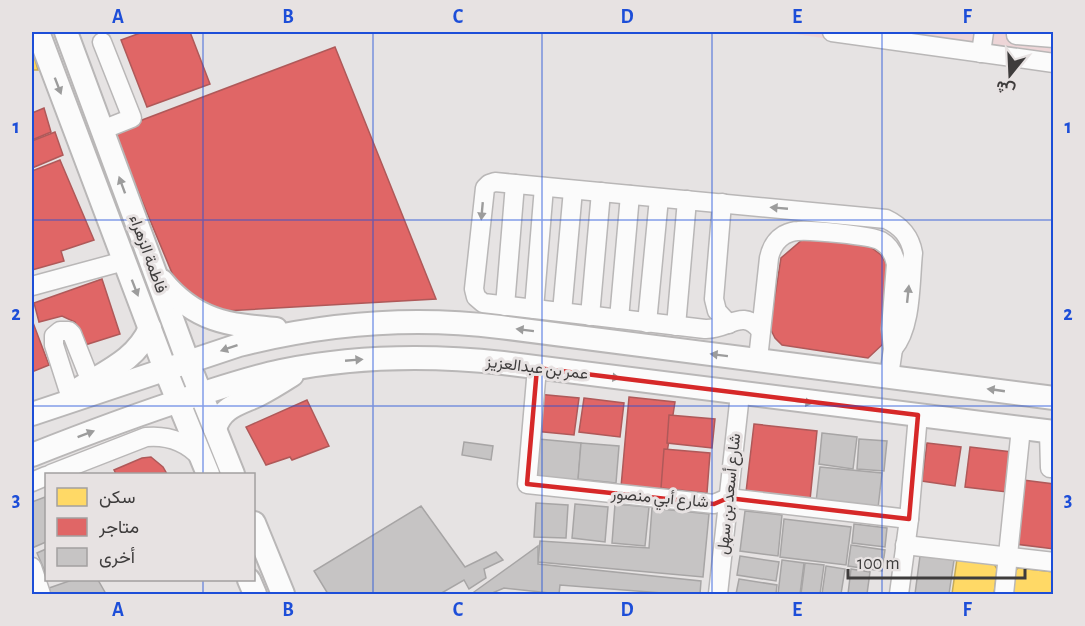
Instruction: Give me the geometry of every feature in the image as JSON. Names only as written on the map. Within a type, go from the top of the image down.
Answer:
[{"type":"main road","points":[[38,32],[165,369],[205,467]]},
{"type":"main road","name":"فاطمة الزهراء","points":[[66,32],[188,362],[234,473]]},
{"type":"main road","points":[[155,272],[173,294],[203,315],[238,326],[296,331]]},
{"type":"main road","points":[[51,405],[239,345],[296,331],[373,322],[442,322],[758,359],[1053,398]]},
{"type":"main road","points":[[51,405],[134,353],[144,342],[150,328]]},
{"type":"main road","name":"عمر بن عبدالعزيز","points":[[32,455],[126,419],[254,377],[308,366],[364,359],[420,357],[476,360],[1051,432]]},
{"type":"main road","points":[[215,429],[219,418],[227,408],[258,394],[308,366]]},
{"type":"main road","points":[[255,525],[284,594]]},
{"type":"street","points":[[832,32],[881,35],[981,53],[1012,57],[1051,62],[1053,36],[1016,33],[1012,57]]},
{"type":"street","points":[[981,53],[984,32]]},
{"type":"street","points":[[78,64],[104,47],[132,118],[102,130]]},
{"type":"street","points":[[761,331],[754,323],[746,320],[737,320],[712,329],[483,303],[476,297],[474,289],[484,188],[492,183],[515,184],[885,219],[899,226],[909,238],[913,253],[906,323],[893,349]]},
{"type":"street","points":[[505,306],[515,184]]},
{"type":"street","points":[[534,309],[544,187]]},
{"type":"street","points":[[562,312],[573,190]]},
{"type":"street","points":[[590,316],[601,192]]},
{"type":"street","points":[[619,319],[630,195]]},
{"type":"street","points":[[647,323],[659,198]]},
{"type":"street","points":[[676,326],[687,200]]},
{"type":"street","points":[[722,203],[714,299],[717,311],[729,324]]},
{"type":"street","points":[[758,359],[769,258],[780,238],[798,231],[870,237],[887,245],[896,264],[891,329],[893,349],[889,376]]},
{"type":"street","points":[[32,286],[124,261]]},
{"type":"street","points":[[51,405],[54,336],[60,331],[69,331],[74,337],[91,382]]},
{"type":"street","name":"شارع أبي منصور","points":[[537,368],[527,484],[714,504],[728,498],[909,519]]},
{"type":"street","name":"شارع أسعد بن سهل","points":[[718,594],[740,394]]},
{"type":"street","points":[[899,594],[909,519],[918,416]]},
{"type":"street","points":[[1004,594],[1021,428]]},
{"type":"street","points":[[1051,432],[1050,468],[1053,468]]},
{"type":"street","points":[[54,473],[146,437],[156,436],[177,440],[186,445],[205,467]]},
{"type":"street","points":[[905,544],[1053,562]]},
{"type":"street","points":[[32,567],[41,594]]},
{"type":"highlighted area","points":[[537,368],[918,415],[909,519],[728,498],[714,504],[527,484]]},
{"type":"shaded area","points":[[781,32],[1053,32],[1053,71]]},
{"type":"building: سكن","points":[[32,49],[38,70],[32,70]]},
{"type":"building: سكن","points":[[957,559],[994,564],[997,569],[994,594],[952,594]]},
{"type":"building: سكن","points":[[1018,568],[1054,572],[1052,594],[1012,594],[1015,571]]},
{"type":"building: متاجر","points":[[143,32],[190,32],[210,84],[147,107],[121,40]]},
{"type":"building: متاجر","points":[[335,47],[436,299],[224,311],[202,303],[177,285],[113,131]]},
{"type":"building: متاجر","points":[[44,108],[51,132],[32,140],[32,113]]},
{"type":"building: متاجر","points":[[55,132],[63,155],[32,168],[32,141]]},
{"type":"building: متاجر","points":[[60,160],[94,240],[61,251],[64,261],[32,270],[32,171]]},
{"type":"building: متاجر","points":[[811,238],[868,245],[881,255],[889,268],[883,344],[868,358],[782,345],[770,328],[781,258],[802,240]]},
{"type":"building: متاجر","points":[[102,279],[120,334],[85,345],[75,322],[62,316],[39,322],[34,303]]},
{"type":"building: متاجر","points":[[32,320],[49,365],[32,372]]},
{"type":"building: متاجر","points":[[537,394],[579,398],[574,435],[534,431]]},
{"type":"building: متاجر","points":[[629,397],[675,402],[661,491],[621,487]]},
{"type":"building: متاجر","points":[[584,398],[624,403],[620,437],[579,432]]},
{"type":"building: متاجر","points":[[307,400],[329,446],[292,460],[290,457],[266,465],[246,427]]},
{"type":"building: متاجر","points":[[669,415],[715,419],[712,448],[667,443]]},
{"type":"building: متاجر","points":[[754,424],[817,431],[810,500],[746,492]]},
{"type":"building: متاجر","points":[[927,443],[961,447],[955,486],[922,481]]},
{"type":"building: متاجر","points":[[970,447],[1012,452],[1007,492],[965,487]]},
{"type":"building: متاجر","points":[[664,449],[710,453],[707,493],[661,488]]},
{"type":"building: متاجر","points":[[151,457],[166,473],[116,473],[114,470],[142,458]]},
{"type":"building: متاجر","points":[[1023,480],[1054,484],[1054,549],[1015,544]]},
{"type":"building: أخرى","points":[[822,433],[857,437],[853,469],[819,464]]},
{"type":"building: أخرى","points":[[538,439],[581,443],[578,483],[535,479]]},
{"type":"building: أخرى","points":[[859,439],[887,441],[884,471],[857,469]]},
{"type":"building: أخرى","points":[[464,442],[493,446],[491,460],[462,455]]},
{"type":"building: أخرى","points":[[581,443],[619,446],[616,483],[578,479]]},
{"type":"building: أخرى","points":[[820,467],[882,473],[878,508],[816,502]]},
{"type":"building: أخرى","points":[[45,497],[45,542],[32,548],[32,502]]},
{"type":"building: أخرى","points":[[536,503],[568,505],[566,538],[534,537]]},
{"type":"building: أخرى","points":[[575,504],[608,507],[605,542],[572,538]]},
{"type":"building: أخرى","points":[[615,504],[649,507],[645,546],[612,543]]},
{"type":"building: أخرى","points":[[421,506],[465,567],[496,552],[503,560],[484,569],[486,578],[469,589],[464,580],[440,594],[328,594],[314,571]]},
{"type":"building: أخرى","points":[[652,508],[709,514],[703,577],[538,562],[540,541],[649,548]]},
{"type":"building: أخرى","points":[[745,511],[782,515],[778,556],[740,551]]},
{"type":"building: أخرى","points":[[784,519],[851,527],[846,565],[780,557]]},
{"type":"building: أخرى","points":[[854,524],[887,528],[885,547],[852,543]]},
{"type":"building: أخرى","points":[[851,545],[885,550],[882,571],[848,566]]},
{"type":"building: أخرى","points":[[538,546],[538,564],[701,581],[700,594],[560,585],[559,594],[504,588],[490,594],[474,592]]},
{"type":"building: أخرى","points":[[45,549],[45,572],[37,553]]},
{"type":"building: أخرى","points":[[740,556],[779,562],[776,581],[737,575]]},
{"type":"building: أخرى","points":[[920,556],[954,560],[949,594],[915,594]]},
{"type":"building: أخرى","points":[[782,560],[804,563],[800,594],[778,594]]},
{"type":"building: أخرى","points":[[805,563],[824,565],[820,594],[801,594]]},
{"type":"building: أخرى","points":[[826,566],[845,569],[841,594],[822,594]]},
{"type":"building: أخرى","points":[[851,569],[870,572],[867,594],[848,594]]},
{"type":"building: أخرى","points":[[739,579],[777,585],[776,594],[736,594]]},
{"type":"building: أخرى","points":[[69,581],[99,581],[106,594],[51,594],[49,588]]}]
